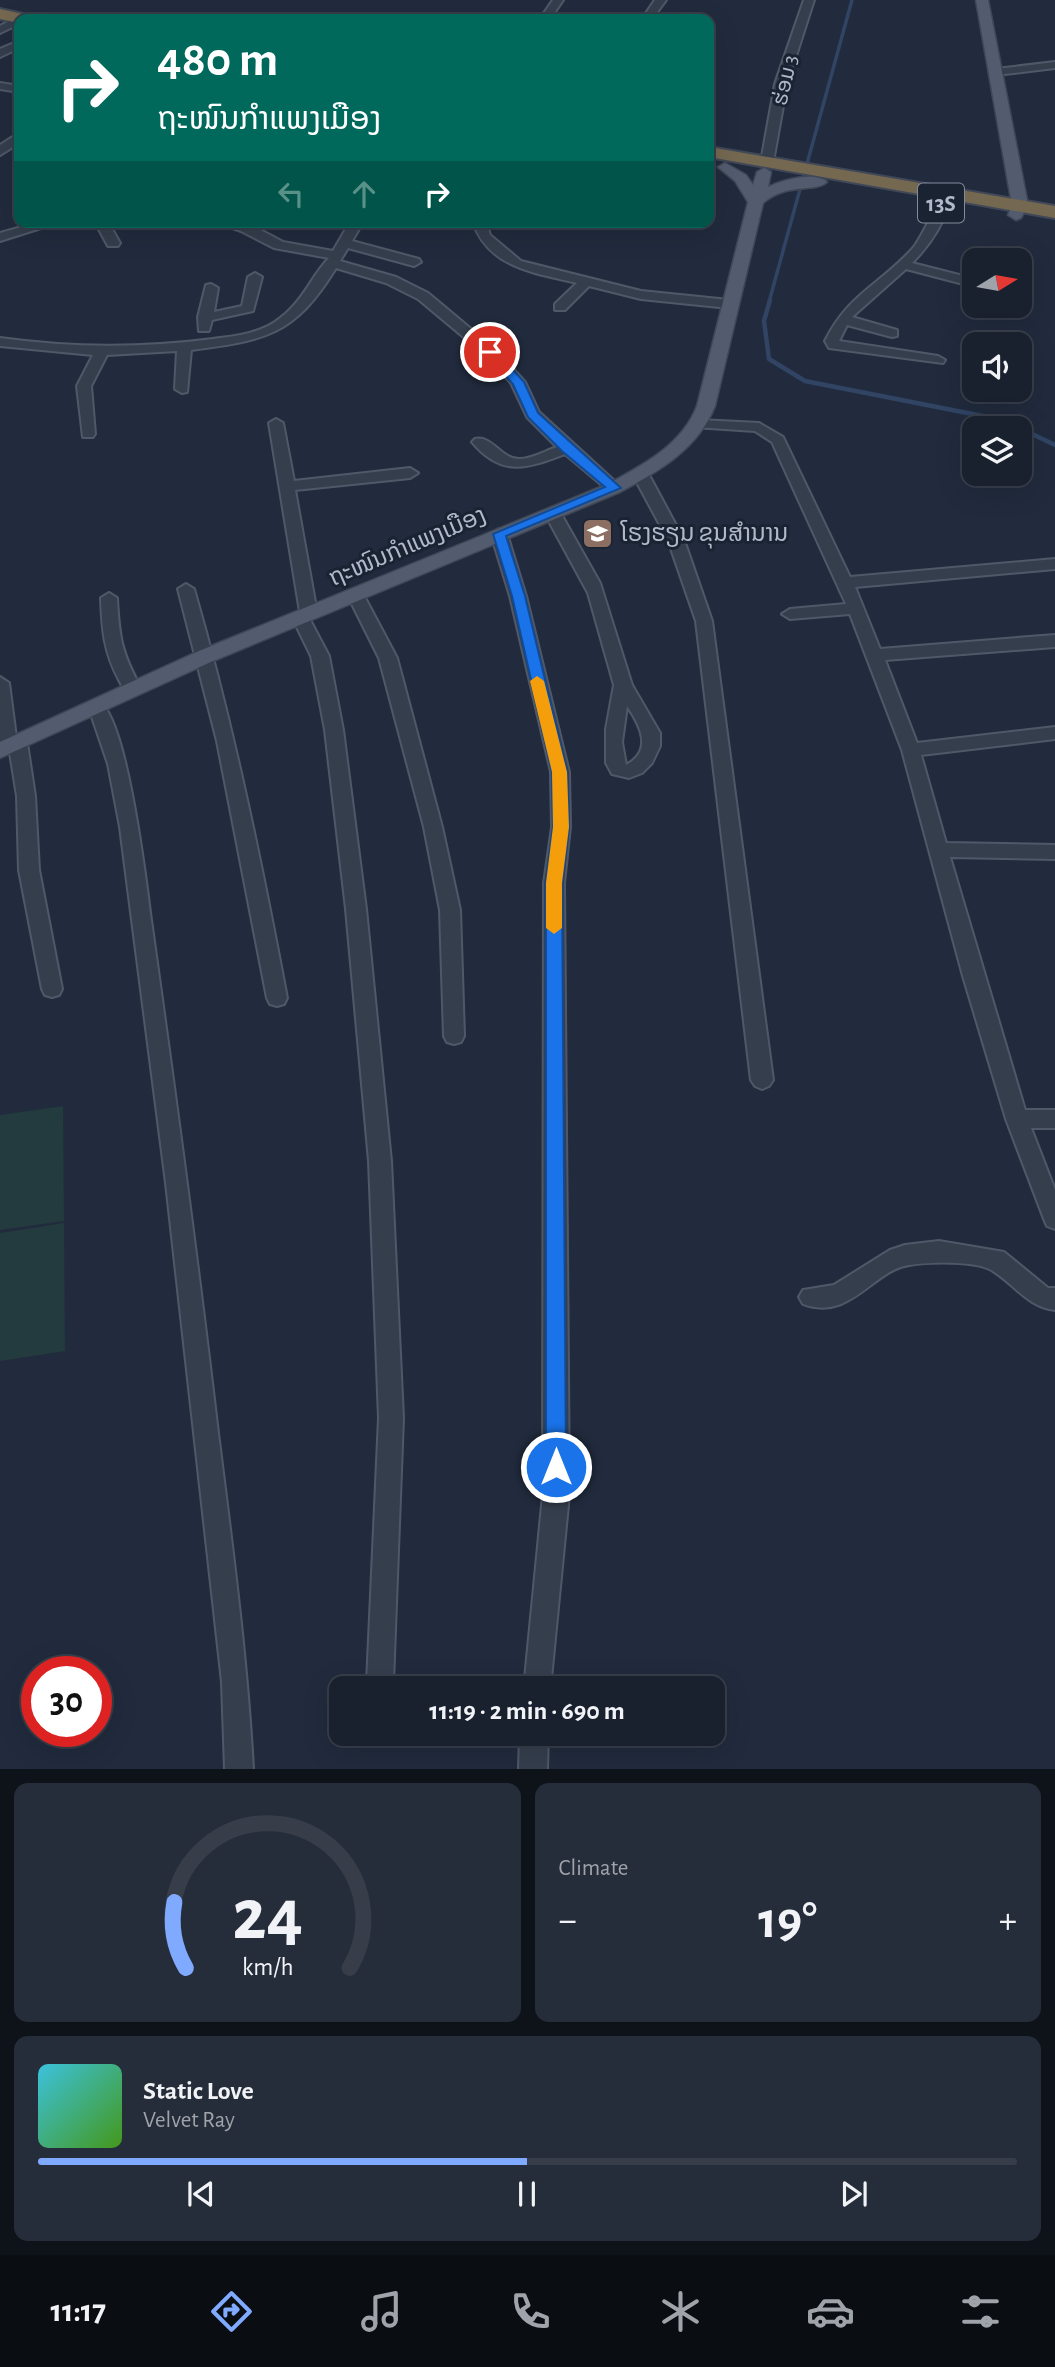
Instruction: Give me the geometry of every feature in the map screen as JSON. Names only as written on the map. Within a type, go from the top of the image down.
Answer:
[{"type":"highway","name":"13S","points":[[714,153],[766,167],[784,176],[827,180],[1011,209],[1055,222]]},
{"type":"highway","name":"13S","points":[[717,165],[766,167]]},
{"type":"highway","name":"13S","points":[[827,180],[944,203],[1055,212]]},
{"type":"main road","points":[[968,0],[1011,209]]},
{"type":"main road","points":[[982,0],[996,72],[1011,209]]},
{"type":"main road","points":[[717,165],[741,178],[755,202],[784,176]]},
{"type":"main road","name":"ຖະໜົນກຳແພງເມືອງ","points":[[9,747],[206,656],[614,488],[641,475],[678,448],[699,424],[706,406],[729,304],[766,167]]},
{"type":"street","name":"ຮ່ອມ 3","points":[[766,167],[781,84],[809,0]]},
{"type":"street","points":[[996,72],[1055,65]]},
{"type":"street","points":[[0,152],[14,141]]},
{"type":"street","points":[[938,360],[834,345],[832,341],[843,319],[919,249],[940,215],[944,203]]},
{"type":"street","points":[[0,237],[32,228]]},
{"type":"street","points":[[104,228],[113,243]]},
{"type":"street","points":[[246,228],[279,245],[414,262]]},
{"type":"street","points":[[2,345],[102,351],[184,347],[250,338],[280,325],[303,306],[353,228]]},
{"type":"street","points":[[482,228],[484,237],[516,264],[641,295],[729,304]]},
{"type":"street","points":[[337,254],[423,296],[490,352],[518,382],[532,414],[614,488]]},
{"type":"street","points":[[904,265],[962,280]]},
{"type":"street","points":[[205,317],[235,313],[248,308],[255,277]]},
{"type":"street","points":[[560,307],[586,282]]},
{"type":"street","points":[[200,345],[211,288]]},
{"type":"street","points":[[843,319],[892,333]]},
{"type":"street","points":[[182,389],[184,347]]},
{"type":"street","points":[[88,434],[84,386],[102,351]]},
{"type":"street","points":[[276,423],[305,615],[320,656],[334,730],[356,909],[380,1161],[391,1418],[380,1676]]},
{"type":"street","points":[[699,424],[759,427],[778,440],[845,583],[911,750],[1017,1119],[1055,1219]]},
{"type":"street","points":[[480,442],[498,458],[518,466],[567,448]]},
{"type":"street","points":[[286,486],[410,473]]},
{"type":"street","points":[[641,475],[676,540],[704,621],[762,1080]]},
{"type":"street","points":[[553,513],[596,593],[623,685]]},
{"type":"street","points":[[499,534],[518,596],[560,772],[561,827],[554,883],[556,1495],[538,1676]]},
{"type":"street","points":[[845,583],[1055,564]]},
{"type":"street","points":[[186,589],[206,656],[240,800],[277,998]]},
{"type":"street","points":[[355,594],[388,658],[433,827],[450,910],[454,1036]]},
{"type":"street","points":[[109,598],[111,639],[117,660],[133,690]]},
{"type":"street","points":[[790,614],[856,608]]},
{"type":"street","points":[[874,654],[1055,641]]},
{"type":"street","points":[[0,683],[9,747],[26,796],[29,870],[52,989]]},
{"type":"street","points":[[98,708],[117,764],[129,827],[177,1183],[236,1682],[239,1769]]},
{"type":"street","points":[[911,750],[1055,733]]},
{"type":"street","points":[[938,850],[1055,852]]},
{"type":"street","points":[[1017,1119],[1055,1119]]},
{"type":"street","points":[[811,1297],[836,1295],[853,1287],[890,1260],[905,1255],[939,1251],[996,1259],[1043,1298],[1055,1299]]},
{"type":"street","points":[[533,1769],[534,1746]]},
{"type":"green space","points":[[63,1106],[64,1221],[0,1230],[0,1115]]},
{"type":"green space","points":[[64,1223],[65,1351],[0,1361],[0,1233]]},
{"type":"waterway","points":[[769,302],[852,0]]},
{"type":"waterway","points":[[770,300],[764,321],[769,359],[805,381],[1003,420],[1055,445]]},
{"type":"slow traffic","points":[[537,681],[560,772],[561,827],[554,883],[554,928]]},
{"type":"place","name":"ໂຮງຮຽນ ຂຸນສຳນານ","points":[[598,533]]},
{"type":"route","points":[[490,352],[518,382],[532,414],[614,488],[499,534],[518,596],[560,772],[561,827],[554,883],[556,1467]]}]
